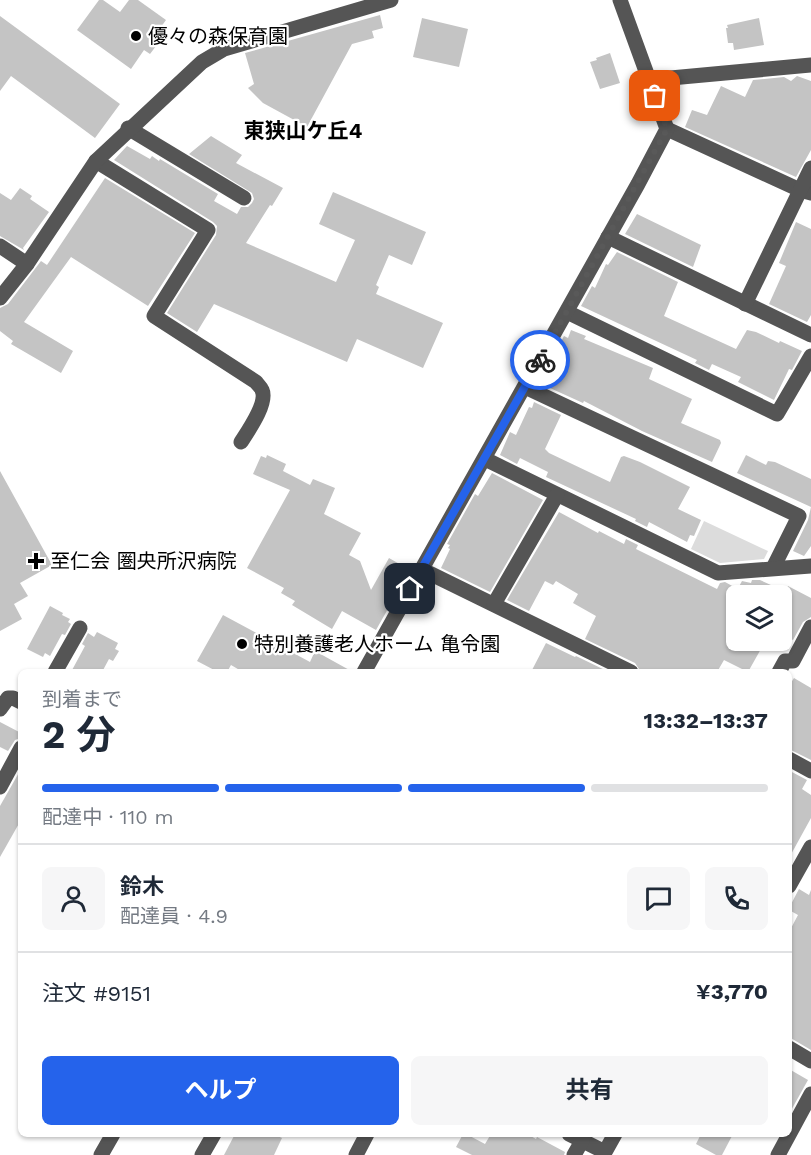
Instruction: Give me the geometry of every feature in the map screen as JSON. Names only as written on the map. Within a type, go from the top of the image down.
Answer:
[{"type":"street","points":[[0,298],[27,264],[96,161],[128,128],[202,62],[224,48],[391,0]]},
{"type":"street","points":[[620,0],[667,129],[806,192]]},
{"type":"street","points":[[649,80],[811,65]]},
{"type":"street","points":[[128,128],[244,198]]},
{"type":"street","points":[[366,669],[609,237],[667,129]]},
{"type":"street","points":[[96,161],[208,230],[154,316],[256,382],[263,391],[263,402],[241,442]]},
{"type":"street","points":[[745,304],[806,192],[811,168]]},
{"type":"street","points":[[609,237],[811,335]]},
{"type":"street","points":[[0,246],[27,264]]},
{"type":"street","points":[[567,312],[777,414],[810,362]]},
{"type":"street","points":[[525,387],[799,516],[773,568]]},
{"type":"street","points":[[485,459],[718,573],[811,566]]},
{"type":"street","points":[[494,604],[557,495]]},
{"type":"street","points":[[421,569],[620,669]]},
{"type":"street","points":[[781,669],[785,661],[793,661],[811,627]]},
{"type":"street","points":[[57,669],[80,628]]},
{"type":"street","points":[[0,709],[8,698],[18,700]]},
{"type":"street","points":[[0,787],[18,754]]},
{"type":"street","points":[[792,761],[811,771]]},
{"type":"street","points":[[792,881],[811,847]]},
{"type":"street","points":[[797,872],[811,879]]},
{"type":"street","points":[[792,1050],[811,1061]]},
{"type":"street","points":[[792,1129],[811,1094]]},
{"type":"street","points":[[101,1155],[110,1137]]},
{"type":"street","points":[[202,1155],[212,1137]]},
{"type":"street","points":[[356,1155],[366,1137]]},
{"type":"street","points":[[574,1155],[575,1137],[606,1152],[614,1137]]},
{"type":"street","points":[[778,1155],[788,1137]]},
{"type":"shaded area","points":[[704,521],[768,551],[764,559],[720,563],[691,549]]},
{"type":"building","points":[[99,0],[103,0],[120,12],[129,0],[138,0],[166,20],[153,38],[159,42],[150,54],[144,50],[131,69],[77,30]]},
{"type":"building","points":[[380,15],[383,28],[372,31],[374,38],[352,44],[307,127],[263,103],[248,88],[254,84],[245,53]]},
{"type":"building","points":[[0,16],[120,104],[95,138],[11,76],[0,91]]},
{"type":"building","points":[[422,18],[468,29],[459,67],[413,57]]},
{"type":"building","points":[[759,18],[764,45],[734,50],[733,43],[728,43],[727,25]]},
{"type":"building","points":[[610,53],[620,83],[600,89],[590,62]]},
{"type":"building","points":[[797,76],[811,81],[811,150],[796,177],[685,127],[692,110],[707,115],[721,86],[745,97],[753,80],[784,77],[791,81]]},
{"type":"building","points":[[211,136],[242,155],[236,163],[283,188],[246,243],[336,282],[355,240],[319,224],[333,192],[426,232],[412,265],[389,255],[376,285],[379,287],[376,294],[443,323],[423,368],[357,339],[347,362],[214,304],[197,332],[167,313],[216,235],[217,226],[114,160],[127,146],[150,159],[152,156],[159,161],[160,159],[218,194],[214,201],[237,214],[241,207],[248,207],[252,203],[254,199],[252,193],[189,154]]},
{"type":"building","points":[[105,178],[195,233],[148,306],[71,257],[24,322],[73,351],[61,373],[11,344],[13,341],[0,331],[0,308],[8,304],[41,261],[47,265]]},
{"type":"building","points":[[20,188],[32,196],[30,199],[49,212],[23,248],[24,250],[0,236],[0,193],[11,200]]},
{"type":"building","points":[[637,214],[701,245],[693,267],[625,234]]},
{"type":"building","points":[[796,222],[811,229],[811,315],[807,322],[769,304],[786,266],[779,263]]},
{"type":"building","points":[[617,252],[678,282],[664,316],[736,349],[747,330],[802,351],[792,370],[789,369],[774,400],[738,382],[741,377],[712,364],[709,370],[695,363],[697,360],[581,306],[592,286],[595,288],[606,264],[608,265]]},
{"type":"building","points":[[571,330],[586,336],[584,339],[653,368],[649,379],[692,399],[681,423],[720,440],[721,443],[712,462],[642,431],[584,401],[583,403],[539,383],[564,336],[568,338]]},
{"type":"building","points":[[534,402],[561,415],[545,449],[549,453],[610,482],[621,457],[624,456],[690,487],[678,509],[701,520],[694,536],[690,535],[687,542],[649,522],[647,527],[635,521],[636,519],[546,477],[548,472],[520,458],[517,464],[500,455],[510,432],[516,435],[529,407],[532,408]]},
{"type":"building","points":[[267,455],[286,464],[283,471],[310,485],[313,479],[335,488],[324,514],[361,533],[349,555],[360,561],[371,590],[389,558],[410,570],[376,630],[342,611],[332,629],[292,605],[295,601],[281,593],[284,588],[247,568],[290,490],[253,474],[261,456],[266,458]]},
{"type":"building","points":[[746,455],[766,465],[768,461],[775,462],[811,479],[811,507],[737,473]]},
{"type":"building","points":[[0,471],[52,565],[20,583],[28,596],[14,604],[22,619],[0,631]]},
{"type":"building","points":[[492,473],[543,500],[490,592],[441,568],[450,549],[448,548],[450,545],[447,544],[475,494],[478,496]]},
{"type":"building","points":[[811,507],[811,546],[804,556],[793,551],[808,520]]},
{"type":"building","points":[[559,512],[624,544],[626,539],[638,545],[636,549],[717,589],[720,583],[725,582],[730,585],[726,585],[726,651],[760,651],[750,669],[742,669],[724,660],[719,669],[639,669],[635,663],[585,639],[596,616],[573,603],[578,594],[556,581],[553,585],[545,581],[529,611],[507,600]]},
{"type":"building","points":[[752,580],[760,580],[771,585],[740,585],[742,581],[751,583]]},
{"type":"building","points":[[792,588],[811,598],[811,617],[803,622],[793,640]]},
{"type":"building","points":[[50,606],[70,619],[68,622],[71,624],[65,635],[62,634],[50,656],[45,653],[43,657],[27,649]]},
{"type":"building","name":"特別養護老人ホーム 亀令園","points":[[223,615],[310,662],[315,651],[348,669],[238,669],[231,665],[229,669],[212,669],[197,661]]},
{"type":"building","points":[[97,632],[118,643],[115,649],[119,651],[113,661],[109,659],[104,669],[73,669],[85,646],[82,644],[88,633],[94,637]]},
{"type":"building","points":[[546,643],[603,669],[533,669]]},
{"type":"building","points":[[794,678],[811,688],[811,760],[792,750],[792,681]]},
{"type":"building","points":[[0,722],[18,731],[18,739],[8,751],[0,747]]},
{"type":"building","points":[[792,772],[807,780],[802,789],[811,795],[811,818],[792,853]]},
{"type":"building","points":[[18,774],[18,825],[0,857],[0,806]]},
{"type":"building","points":[[799,889],[809,895],[811,890],[811,1050],[792,1039],[792,926],[798,915],[792,912],[792,902]]},
{"type":"building","points":[[792,1071],[808,1080],[792,1109]]},
{"type":"building","points":[[233,1137],[282,1138],[274,1155],[224,1155]]},
{"type":"building","points":[[461,1137],[472,1137],[485,1144],[489,1137],[532,1137],[536,1139],[537,1137],[565,1152],[564,1155],[472,1155],[456,1147]]},
{"type":"building","points":[[700,1137],[731,1137],[722,1155],[716,1155],[696,1144]]},
{"type":"way so far","points":[[540,360],[667,129],[655,96]]},
{"type":"place","name":"優々の森保育園","points":[[136,36]]},
{"type":"place","name":"至仁会 圏央所沢病院","points":[[36,561]]},
{"type":"place","name":"特別養護老人ホーム 亀令園","points":[[242,644]]},
{"type":"district","name":"東狭山ケ丘4","points":[[303,130]]},
{"type":"route","points":[[410,589],[540,360]]}]
